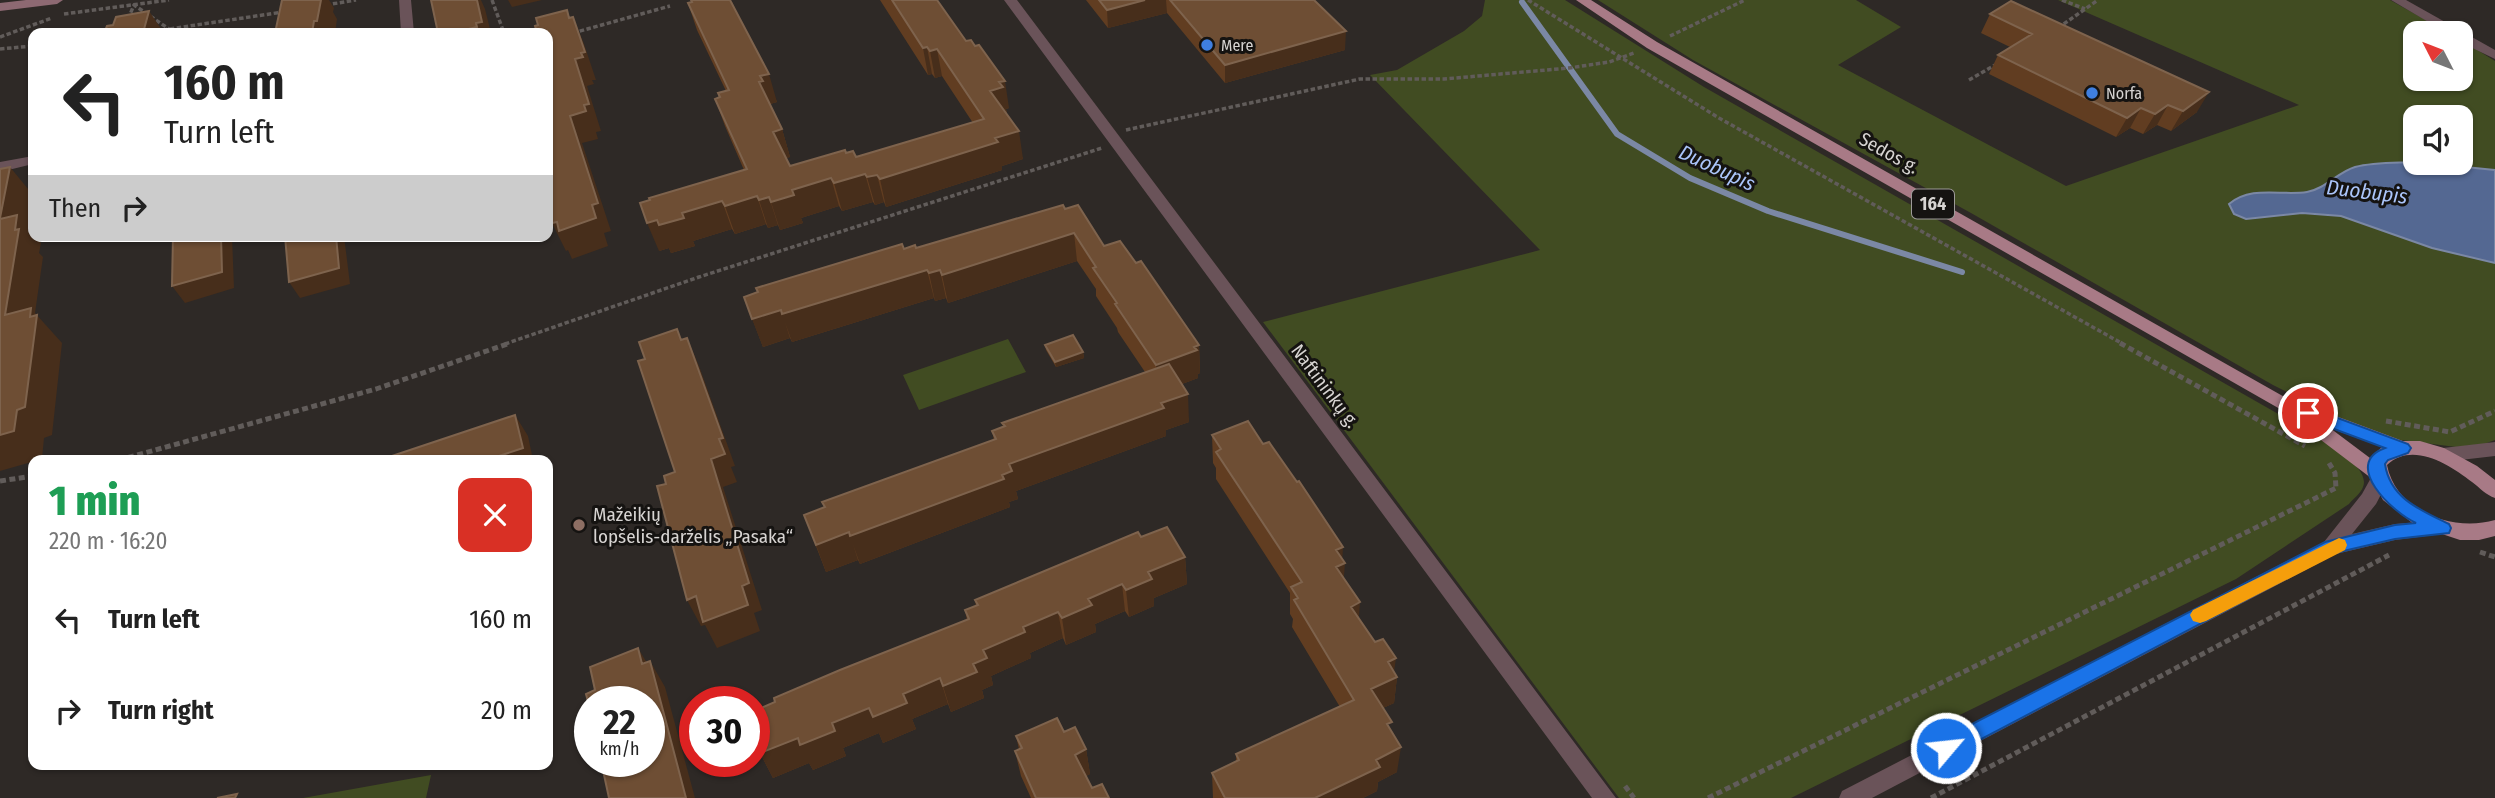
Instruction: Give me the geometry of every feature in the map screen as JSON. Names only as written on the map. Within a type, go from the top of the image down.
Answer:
[{"type":"main road","points":[[0,7],[57,0]]},
{"type":"main road","name":"Sedos g.","points":[[1582,0],[1652,45],[2286,404],[2378,477]]},
{"type":"main road","name":"Sedos g.","points":[[2286,404],[2403,448]]},
{"type":"main road","points":[[2378,477],[2377,463],[2382,456],[2403,448]]},
{"type":"main road","name":"164","points":[[2403,448],[2443,455],[2472,470],[2495,490]]},
{"type":"main road","name":"164","points":[[2378,477],[2397,503],[2410,513],[2443,528],[2495,541]]},
{"type":"main road","name":"164","points":[[2472,534],[2495,528]]},
{"type":"street","points":[[405,0],[408,28]]},
{"type":"street","name":"Naftininkų g.","points":[[1010,0],[1121,137],[1605,798]]},
{"type":"street","points":[[2397,0],[2435,21]]},
{"type":"street","points":[[2473,43],[2495,55]]},
{"type":"street","points":[[0,167],[28,161]]},
{"type":"street","points":[[2443,455],[2495,449]]},
{"type":"street","points":[[2331,547],[2369,499],[2378,477]]},
{"type":"street","points":[[1850,798],[2331,547],[2395,532],[2443,528]]},
{"type":"path","points":[[37,16],[169,0]]},
{"type":"path","points":[[317,6],[356,0]]},
{"type":"path","points":[[492,0],[502,28]]},
{"type":"path","points":[[1528,0],[1620,60],[1897,220],[2165,366],[2314,451]]},
{"type":"path","points":[[137,455],[376,389],[699,277],[1121,137],[1360,79],[1399,82],[1608,64],[1745,0]]},
{"type":"path","points":[[2062,0],[2086,9]]},
{"type":"path","points":[[2055,29],[2098,0]]},
{"type":"path","points":[[125,24],[134,5]]},
{"type":"path","points":[[134,5],[167,28]]},
{"type":"path","points":[[572,34],[670,6]]},
{"type":"path","points":[[183,28],[290,11]]},
{"type":"path","points":[[0,37],[62,14]]},
{"type":"path","points":[[0,49],[28,46]]},
{"type":"path","points":[[1969,80],[2002,61]]},
{"type":"path","points":[[1709,798],[2336,488],[2335,473],[2326,458]]},
{"type":"path","points":[[0,481],[28,477]]},
{"type":"path","points":[[1931,798],[2399,549]]},
{"type":"green space","points":[[1485,0],[1565,0],[1704,87],[2317,436],[2339,451],[2361,472],[2364,480],[2362,489],[2349,504],[2236,579],[1791,798],[1619,798],[1263,322],[1540,250],[1370,75],[1397,70],[1464,31],[1482,16]]},
{"type":"green space","points":[[1598,0],[1856,0],[1901,27],[1838,65],[2066,186],[2299,105],[2058,0],[2390,0],[2428,21],[2403,21],[2403,91],[2473,91],[2473,47],[2495,61],[2495,440],[2456,447],[2393,439],[2340,418],[2273,385],[1971,213],[1693,60]]},
{"type":"green space","points":[[1008,339],[1026,372],[919,410],[903,375]]},
{"type":"green space","points":[[431,775],[426,798],[303,798]]},
{"type":"water","points":[[2403,162],[2403,175],[2473,175],[2473,168],[2495,170],[2495,263],[2432,248],[2341,216],[2302,213],[2246,219],[2234,214],[2229,204],[2238,198],[2257,193],[2307,192],[2355,167]]},
{"type":"building","points":[[282,0],[321,0],[313,28],[276,28]]},
{"type":"building","points":[[431,0],[477,0],[482,22],[476,23],[477,27],[437,28]]},
{"type":"building","points":[[691,0],[730,0],[769,74],[760,76],[763,81],[759,82],[782,129],[773,132],[790,166],[845,150],[846,153],[853,151],[856,157],[984,119],[937,49],[930,51],[927,47],[923,48],[892,0],[937,0],[966,41],[971,40],[975,46],[979,45],[1005,81],[999,82],[1003,87],[990,91],[1019,131],[995,138],[998,142],[880,179],[877,175],[867,177],[865,174],[834,183],[831,178],[792,190],[794,195],[771,202],[769,197],[759,200],[757,196],[725,206],[722,201],[682,213],[684,218],[659,225],[657,220],[647,223],[640,203],[650,200],[649,198],[747,169],[715,99],[720,97],[718,93],[729,90],[688,3],[692,2]]},
{"type":"building","points":[[1099,0],[1145,0],[1107,10]]},
{"type":"building","points":[[1170,0],[1314,0],[1346,31],[1225,65]]},
{"type":"building","points":[[2011,1],[2209,92],[2183,111],[2168,105],[2155,114],[2141,108],[2127,118],[1998,55],[2032,34],[1990,14]]},
{"type":"building","points":[[567,10],[569,18],[573,17],[585,52],[581,53],[583,57],[575,59],[589,104],[584,105],[586,111],[570,116],[598,203],[592,205],[596,218],[559,231],[557,222],[553,223],[553,28],[536,28],[538,25],[536,18]]},
{"type":"building","points":[[149,11],[144,28],[106,28],[113,25],[116,17]]},
{"type":"building","points":[[10,167],[0,218],[0,169]]},
{"type":"building","points":[[1063,205],[1065,209],[1078,205],[1104,246],[1120,241],[1136,263],[1141,261],[1199,345],[1194,347],[1197,350],[1156,365],[1115,304],[1117,303],[1093,268],[1096,267],[1074,233],[942,275],[940,270],[929,273],[927,270],[782,314],[781,310],[752,319],[744,297],[758,292],[756,288],[902,244],[904,249],[915,245],[916,248]]},
{"type":"building","points":[[17,215],[15,230],[19,229],[5,315],[31,308],[30,317],[37,315],[25,407],[17,410],[14,431],[0,435],[0,219]]},
{"type":"building","points":[[173,242],[221,242],[222,272],[172,286]]},
{"type":"building","points":[[286,242],[337,242],[339,268],[289,282]]},
{"type":"building","points":[[677,329],[681,340],[687,338],[723,438],[719,439],[725,454],[711,459],[749,583],[742,586],[748,605],[703,622],[696,596],[687,600],[657,486],[666,484],[664,476],[675,472],[638,361],[645,359],[639,342]]},
{"type":"building","points":[[1073,335],[1083,352],[1055,362],[1045,345]]},
{"type":"building","points":[[1169,364],[1188,394],[1161,403],[1164,408],[1009,464],[1012,471],[1002,475],[1004,479],[850,536],[849,532],[816,545],[804,515],[825,507],[822,502],[996,439],[992,431],[1005,426],[1002,423]]},
{"type":"building","points":[[515,415],[523,448],[502,455],[395,455]]},
{"type":"building","points":[[1248,421],[1263,444],[1269,442],[1297,482],[1299,481],[1343,547],[1336,550],[1345,563],[1336,567],[1360,602],[1351,607],[1375,642],[1383,639],[1396,658],[1388,662],[1397,677],[1371,689],[1392,722],[1387,724],[1401,747],[1376,760],[1380,767],[1315,798],[1225,798],[1212,773],[1239,760],[1236,754],[1354,700],[1294,600],[1298,598],[1291,587],[1302,582],[1216,452],[1221,449],[1212,435]]},
{"type":"building","points":[[1167,527],[1185,557],[1148,572],[1152,579],[1126,590],[1122,584],[1088,599],[1092,605],[1062,618],[1058,612],[1023,627],[1025,632],[983,650],[987,658],[973,664],[977,672],[943,686],[940,678],[903,694],[907,703],[873,717],[869,708],[832,723],[835,731],[800,745],[798,738],[770,749],[770,704],[775,702],[774,698],[969,619],[965,610],[978,605],[975,600],[1138,532],[1141,537]]},
{"type":"building","points":[[638,648],[642,664],[650,661],[657,686],[594,686],[590,667]]},
{"type":"building","points":[[665,718],[686,798],[609,798],[604,777],[665,777]]},
{"type":"building","points":[[1057,718],[1064,732],[1075,727],[1086,749],[1075,755],[1092,788],[1102,784],[1109,798],[1036,798],[1015,751],[1022,748],[1016,736]]},
{"type":"building","points":[[237,794],[235,798],[217,798]]},
{"type":"waterway","name":"Duobupis","points":[[1522,2],[1617,134],[1690,178],[1768,211],[1962,272]]},
{"type":"slow traffic","points":[[2200,615],[2339,545]]},
{"type":"place","name":"Mere","points":[[1207,45]]},
{"type":"place","name":"Norfa","points":[[2092,93]]},
{"type":"place","name":"Mažeikių lopšelis-darželis „Pasaka“","points":[[579,525]]},
{"type":"route","points":[[1946,748],[2331,547],[2395,532],[2443,528],[2410,513],[2386,492],[2379,481],[2377,463],[2382,456],[2403,448],[2308,413]]}]
